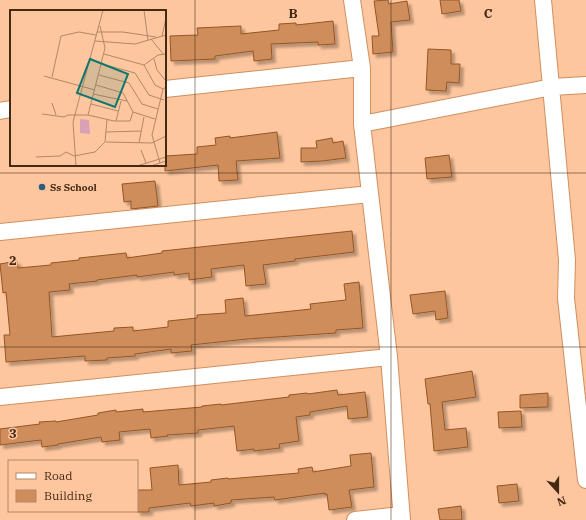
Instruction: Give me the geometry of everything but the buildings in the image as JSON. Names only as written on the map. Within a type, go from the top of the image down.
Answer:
[{"type":"street","points":[[352,0],[362,68],[362,124],[389,357],[401,518],[355,520]]},
{"type":"street","points":[[543,0],[567,260],[566,298],[586,480]]},
{"type":"street","points":[[166,89],[362,68]]},
{"type":"street","points":[[362,124],[552,87],[586,85]]},
{"type":"street","points":[[0,111],[10,109]]},
{"type":"street","points":[[0,232],[370,194]]},
{"type":"street","points":[[0,397],[389,357]]},
{"type":"place","name":"Ss School","points":[[42,187]]}]
